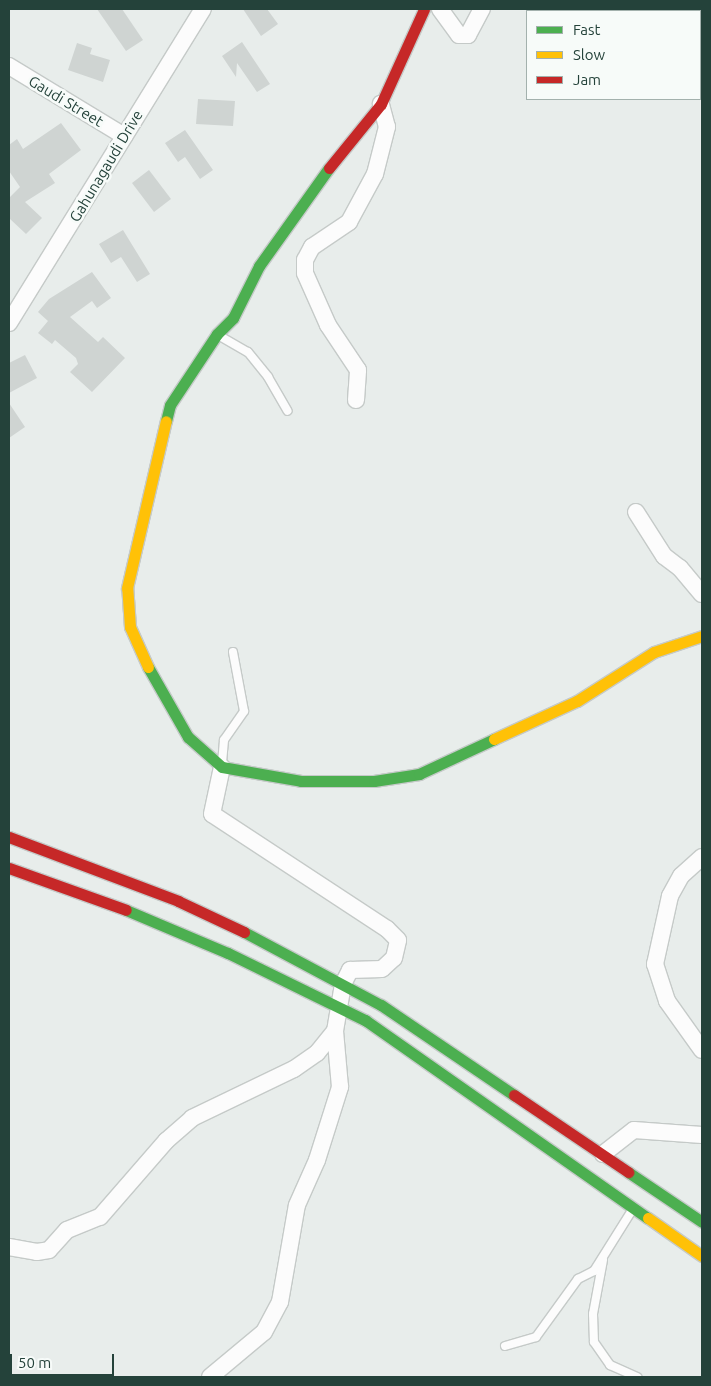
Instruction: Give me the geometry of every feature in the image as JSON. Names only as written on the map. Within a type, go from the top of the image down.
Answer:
[{"type":"main road","points":[[424,9],[381,104],[341,151],[259,266],[232,318],[217,334],[170,405],[127,588],[130,627],[157,687],[188,737],[222,767],[301,781],[374,781],[419,774],[577,701],[654,652],[702,636]]},
{"type":"main road","points":[[9,837],[178,901],[343,984],[458,1054],[702,1222]]},
{"type":"main road","points":[[9,868],[81,891],[219,949],[365,1020],[702,1256]]},
{"type":"street","name":"Gahunagaudi Drive","points":[[9,323],[203,9]]},
{"type":"street","points":[[440,9],[459,34],[468,35],[482,9]]},
{"type":"street","name":"Gaudi Street","points":[[9,66],[124,136]]},
{"type":"street","points":[[356,400],[358,370],[328,325],[304,273],[305,260],[312,247],[349,222],[375,174],[386,127],[381,104]]},
{"type":"street","points":[[636,512],[664,556],[680,568],[702,594]]},
{"type":"street","points":[[210,1377],[264,1332],[280,1302],[297,1205],[317,1160],[340,1087],[335,1031],[341,1008],[343,984],[350,970],[382,968],[394,958],[398,940],[212,814],[222,767]]},
{"type":"street","points":[[702,857],[681,876],[670,896],[658,933],[655,964],[668,1001],[702,1050]]},
{"type":"street","points":[[9,1247],[37,1252],[49,1250],[67,1230],[100,1217],[166,1140],[192,1118],[294,1069],[317,1053],[335,1031]]},
{"type":"street","points":[[603,1154],[634,1130],[702,1136]]},
{"type":"lane","points":[[217,334],[248,352],[268,377],[288,411]]},
{"type":"lane","points":[[222,767],[224,740],[244,711],[233,652]]},
{"type":"lane","points":[[505,1346],[536,1337],[578,1279],[594,1271],[634,1208]]},
{"type":"lane","points":[[603,1258],[600,1290],[593,1314],[594,1342],[610,1365],[637,1377]]},
{"type":"building","points":[[97,9],[122,9],[143,40],[126,51]]},
{"type":"building","points":[[243,9],[267,9],[278,24],[261,36]]},
{"type":"building","points":[[242,42],[270,84],[257,92],[237,63],[236,77],[222,56]]},
{"type":"building","points":[[77,43],[92,48],[90,54],[110,60],[103,82],[68,70]]},
{"type":"building","points":[[198,99],[235,101],[233,126],[196,124]]},
{"type":"building","points":[[61,123],[81,150],[49,174],[55,183],[25,202],[42,218],[26,234],[9,218],[9,198],[20,187],[9,171],[9,145],[17,139],[23,149]]},
{"type":"building","points":[[185,130],[213,170],[200,179],[185,157],[178,162],[165,143]]},
{"type":"building","points":[[149,170],[171,199],[154,212],[132,183]]},
{"type":"building","points":[[123,230],[150,274],[137,282],[121,257],[111,263],[99,244]]},
{"type":"building","points":[[92,272],[111,298],[97,308],[92,301],[70,317],[98,342],[103,337],[125,358],[92,392],[70,372],[78,364],[76,358],[55,340],[52,344],[38,333],[48,321],[38,312],[49,299]]},
{"type":"building","points":[[25,355],[37,378],[9,393],[9,363]]},
{"type":"building","points":[[9,403],[25,427],[9,438]]},
{"type":"traffic: fast","points":[[166,421],[170,405],[217,334],[233,318],[259,266],[329,168]]},
{"type":"traffic: fast","points":[[148,667],[188,737],[222,767],[301,781],[374,781],[419,774],[494,739]]},
{"type":"traffic: fast","points":[[126,910],[228,953],[365,1020],[648,1218]]},
{"type":"traffic: fast","points":[[244,932],[381,1005],[514,1095]]},
{"type":"traffic: fast","points":[[628,1172],[702,1222]]},
{"type":"traffic: slow","points":[[148,667],[130,627],[127,588],[166,421]]},
{"type":"traffic: slow","points":[[494,739],[577,701],[654,652],[702,636]]},
{"type":"traffic: slow","points":[[648,1218],[702,1256]]},
{"type":"traffic: jam","points":[[329,168],[381,104],[424,9]]},
{"type":"traffic: jam","points":[[9,837],[178,901],[244,932]]},
{"type":"traffic: jam","points":[[9,868],[126,910]]},
{"type":"traffic: jam","points":[[514,1095],[628,1172]]}]
